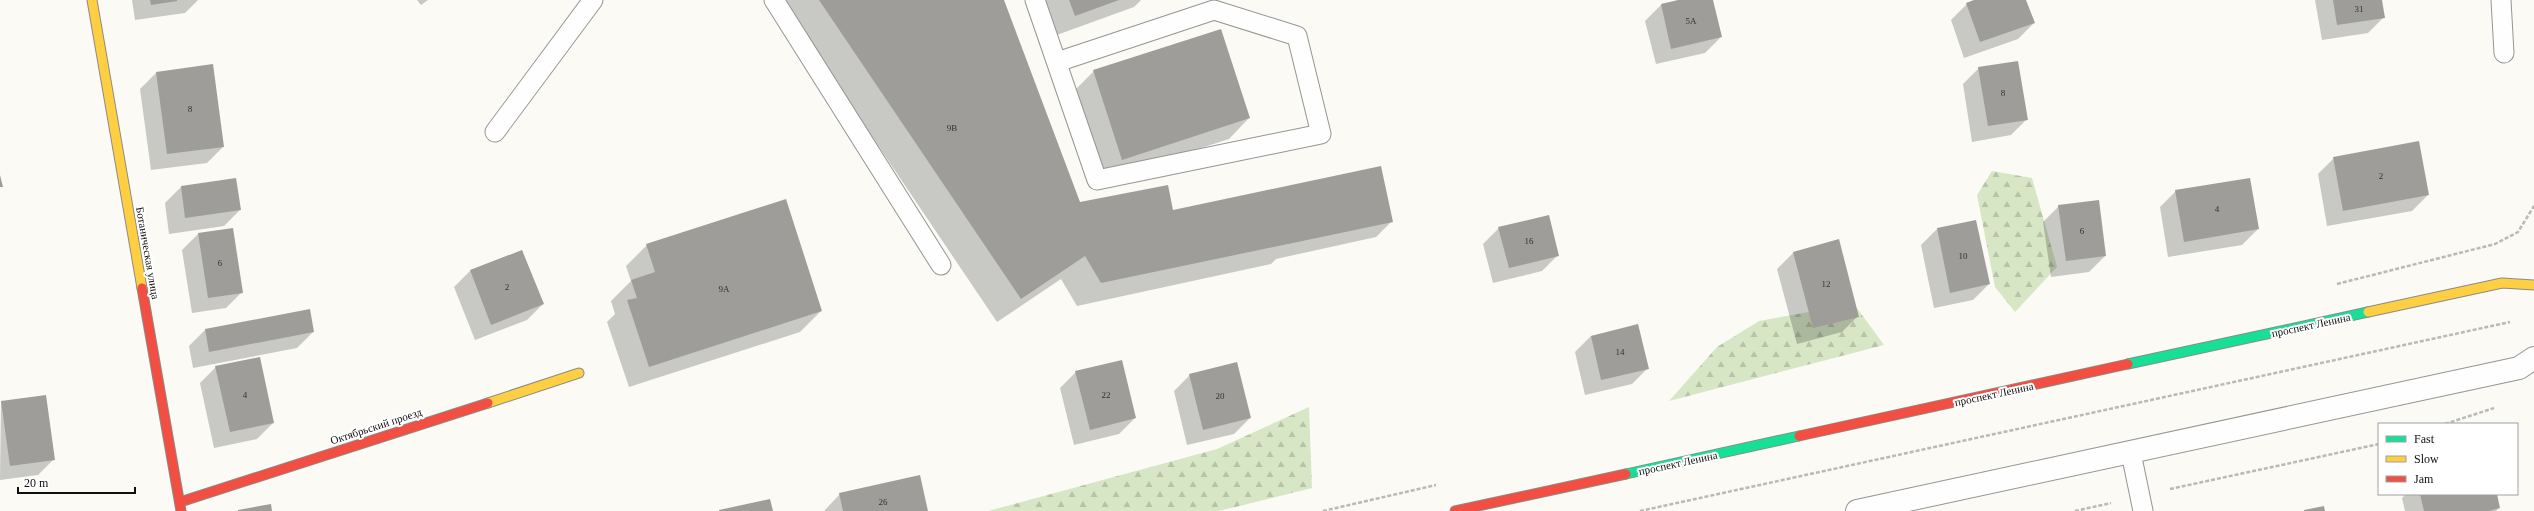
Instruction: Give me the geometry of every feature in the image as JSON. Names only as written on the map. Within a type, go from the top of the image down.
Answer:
[{"type":"street","name":"Ботаническая улица","points":[[92,0],[180,506]]},
{"type":"street","name":"проспект Ленина","points":[[1455,511],[2502,284],[2534,285]]},
{"type":"street","points":[[1857,511],[2519,368],[2534,358]]},
{"type":"street","name":"Октябрьский проезд","points":[[180,506],[579,373]]},
{"type":"lane","points":[[495,132],[593,0]]},
{"type":"lane","points":[[774,0],[940,265]]},
{"type":"lane","points":[[1035,0],[1097,180],[1321,134],[1297,36],[1214,10],[1057,62]]},
{"type":"lane","points":[[2501,0],[2504,53]]},
{"type":"lane","points":[[2131,453],[2141,504]]},
{"type":"path","points":[[2495,244],[2518,232],[2534,206]]},
{"type":"path","points":[[1640,511],[2510,322]]},
{"type":"path","points":[[2448,423],[2501,406]]},
{"type":"path","points":[[2075,511],[2141,504],[2378,444]]},
{"type":"green space","points":[[1992,171],[2032,178],[2057,267],[2015,312],[1995,287],[1977,195]]},
{"type":"green space","points":[[1854,304],[1884,345],[1669,401],[1717,347],[1759,321]]},
{"type":"green space","points":[[1309,407],[1312,488],[1219,511],[988,511],[1217,449]]},
{"type":"building","points":[[150,0],[177,0],[177,1],[151,5]]},
{"type":"building","points":[[819,0],[1004,0],[1080,202],[1168,185],[1173,210],[1381,166],[1393,222],[1101,283],[1085,256],[1021,299]]},
{"type":"building","points":[[1069,0],[1119,0],[1075,16]]},
{"type":"building","points":[[1678,0],[1713,0],[1722,37],[1671,49],[1661,4]]},
{"type":"building","points":[[1974,0],[2026,0],[2035,23],[1980,42],[1966,3]]},
{"type":"building","points":[[2333,0],[2382,0],[2385,18],[2337,25]]},
{"type":"building","points":[[1221,29],[1250,118],[1122,160],[1093,70]]},
{"type":"building","points":[[2018,61],[2028,120],[1988,126],[1978,67]]},
{"type":"building","points":[[213,64],[224,147],[167,154],[156,72]]},
{"type":"building","points":[[2419,141],[2429,195],[2343,211],[2333,157]]},
{"type":"building","points":[[0,175],[3,187],[0,187]]},
{"type":"building","points":[[236,178],[241,210],[185,218],[181,186]]},
{"type":"building","points":[[2250,178],[2259,229],[2184,242],[2175,190]]},
{"type":"building","points":[[786,199],[822,311],[649,367],[627,300],[637,298],[631,280],[655,272],[646,244]]},
{"type":"building","points":[[2099,200],[2106,256],[2066,261],[2058,205]]},
{"type":"building","points":[[1549,215],[1559,256],[1509,268],[1498,227]]},
{"type":"building","points":[[1976,220],[1990,284],[1950,293],[1937,228]]},
{"type":"building","points":[[233,228],[243,293],[208,298],[198,233]]},
{"type":"building","points":[[1839,239],[1859,317],[1813,328],[1793,252]]},
{"type":"building","points":[[522,250],[544,304],[491,325],[470,270]]},
{"type":"building","points":[[310,309],[314,332],[209,352],[205,329]]},
{"type":"building","points":[[1638,324],[1649,369],[1601,380],[1591,336]]},
{"type":"building","points":[[260,357],[274,423],[230,432],[215,366]]},
{"type":"building","points":[[1122,360],[1136,418],[1090,430],[1075,371]]},
{"type":"building","points":[[1237,362],[1251,418],[1203,430],[1189,374]]},
{"type":"building","points":[[46,395],[55,460],[10,466],[1,401]]},
{"type":"building","points":[[920,475],[928,511],[843,511],[839,493]]},
{"type":"building","points":[[2420,495],[2497,495],[2500,508],[2489,511],[2424,511]]},
{"type":"building","points":[[770,499],[773,511],[719,511],[719,510]]},
{"type":"building","points":[[271,504],[272,511],[238,511],[238,510]]},
{"type":"building","points":[[2324,506],[2325,511],[2304,511],[2304,510]]},
{"type":"traffic: fast","points":[[2128,364],[2368,312]]},
{"type":"traffic: fast","points":[[1626,474],[1799,436]]},
{"type":"traffic: slow","points":[[92,0],[142,288]]},
{"type":"traffic: slow","points":[[2368,312],[2502,283],[2534,285]]},
{"type":"traffic: slow","points":[[488,403],[579,373]]},
{"type":"traffic: jam","points":[[142,288],[181,511]]},
{"type":"traffic: jam","points":[[1799,436],[2128,364]]},
{"type":"traffic: jam","points":[[180,502],[488,403]]},
{"type":"traffic: jam","points":[[1455,511],[1626,474]]}]
